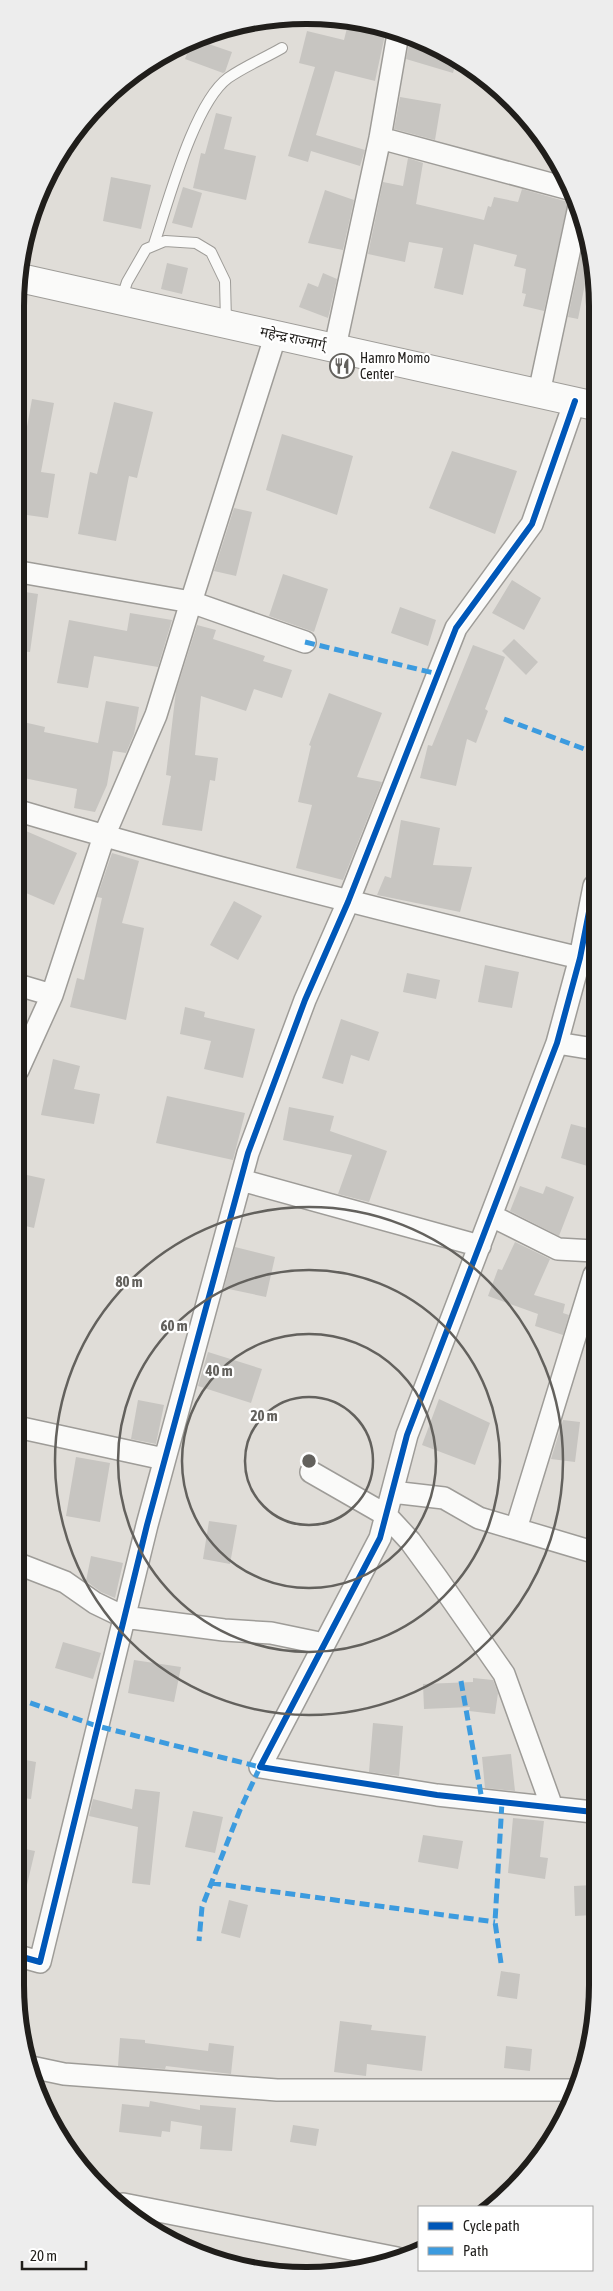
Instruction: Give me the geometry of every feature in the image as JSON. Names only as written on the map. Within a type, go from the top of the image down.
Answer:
[{"type":"highway","name":"महेन्द्र राज्मार्ग्","points":[[25,279],[335,346],[585,403]]},
{"type":"street","points":[[335,346],[380,138],[397,39]]},
{"type":"street","points":[[380,138],[563,188]]},
{"type":"street","points":[[539,393],[576,221]]},
{"type":"street","points":[[24,1057],[52,995],[104,836],[156,715],[190,602],[276,334]]},
{"type":"street","points":[[24,1958],[40,1962],[164,1459],[248,1153],[305,1000],[348,902],[456,628],[532,524],[585,403]]},
{"type":"street","points":[[24,573],[190,602],[305,642]]},
{"type":"street","points":[[24,812],[348,902],[580,958]]},
{"type":"street","points":[[589,912],[580,958],[557,1043],[407,1435],[380,1538],[260,1767],[437,1795],[589,1812]]},
{"type":"street","points":[[24,987],[52,995]]},
{"type":"street","points":[[557,1043],[589,1048]]},
{"type":"street","points":[[241,1180],[480,1246]]},
{"type":"street","points":[[492,1216],[558,1249],[589,1251]]},
{"type":"street","points":[[516,1529],[589,1291]]},
{"type":"street","points":[[24,1429],[164,1459]]},
{"type":"street","points":[[311,1472],[386,1515],[410,1541],[504,1674],[552,1807]]},
{"type":"street","points":[[392,1492],[444,1498],[480,1518],[589,1551]]},
{"type":"street","points":[[24,1566],[65,1582],[94,1603],[124,1617],[224,1630],[271,1633],[324,1644]]},
{"type":"street","points":[[37,2068],[64,2074],[277,2090],[569,2090]]},
{"type":"street","points":[[129,2205],[386,2256]]},
{"type":"lane","points":[[154,244],[182,158],[207,101],[227,78],[282,48]]},
{"type":"lane","points":[[120,300],[134,268],[146,249],[165,240],[196,243],[211,252],[225,281],[226,323]]},
{"type":"building","points":[[347,27],[385,35],[375,81],[335,71],[316,135],[365,150],[360,166],[311,151],[308,162],[288,156],[315,67],[299,63],[307,31],[344,40]]},
{"type":"building","points":[[205,43],[232,52],[223,73],[185,59],[189,49]]},
{"type":"building","points":[[409,43],[455,66],[453,73],[406,59]]},
{"type":"building","points":[[400,97],[441,104],[435,140],[394,129]]},
{"type":"building","points":[[216,113],[232,117],[224,149],[256,156],[246,200],[193,188],[201,153],[205,154]]},
{"type":"building","points":[[408,158],[423,163],[416,204],[484,220],[488,206],[491,207],[494,197],[518,202],[522,189],[568,202],[544,311],[523,306],[526,294],[522,293],[526,269],[514,266],[517,255],[474,244],[463,295],[434,288],[443,248],[409,242],[405,262],[368,254],[383,182],[403,186]]},
{"type":"building","points":[[111,177],[151,185],[141,229],[103,221]]},
{"type":"building","points":[[183,187],[202,193],[192,228],[172,223]]},
{"type":"building","points":[[325,190],[354,200],[343,250],[308,243]]},
{"type":"building","points":[[583,246],[587,273],[578,319],[568,317]]},
{"type":"building","points":[[167,263],[188,268],[182,294],[161,289]]},
{"type":"building","points":[[323,273],[337,279],[328,318],[299,307],[308,283],[318,287]]},
{"type":"building","points":[[32,399],[54,403],[41,472],[55,474],[48,518],[24,515],[24,444]]},
{"type":"building","points":[[114,402],[153,412],[137,478],[129,476],[116,541],[78,534],[90,472],[97,474]]},
{"type":"building","points":[[282,434],[353,456],[337,515],[266,490]]},
{"type":"building","points":[[452,451],[517,471],[495,534],[429,508]]},
{"type":"building","points":[[234,508],[252,512],[236,576],[214,571]]},
{"type":"building","points":[[283,574],[328,589],[314,632],[269,616]]},
{"type":"building","points":[[512,580],[541,598],[524,630],[492,613]]},
{"type":"building","points":[[24,592],[38,594],[30,652],[24,651]]},
{"type":"building","points":[[400,607],[436,620],[428,646],[391,633]]},
{"type":"building","points":[[130,613],[172,620],[158,667],[94,656],[88,688],[57,683],[69,620],[127,631]]},
{"type":"building","points":[[197,625],[216,630],[213,639],[265,656],[263,661],[292,670],[282,698],[254,689],[246,711],[201,696],[195,755],[218,758],[215,781],[210,780],[202,831],[162,825],[171,776],[166,775],[176,691]]},
{"type":"building","points":[[514,639],[538,662],[526,675],[502,651]]},
{"type":"building","points":[[473,645],[505,657],[485,709],[488,711],[476,743],[467,739],[456,786],[420,778],[428,745],[432,746]]},
{"type":"building","points":[[329,693],[382,713],[357,777],[382,782],[343,880],[296,868],[312,805],[298,802],[311,746],[309,745]]},
{"type":"building","points":[[106,701],[139,707],[134,734],[126,753],[113,751],[107,785],[95,812],[74,808],[77,789],[24,778],[24,722],[45,727],[44,732],[98,743]]},
{"type":"building","points":[[401,820],[440,828],[433,865],[472,867],[460,912],[377,895],[385,876],[391,878]]},
{"type":"building","points":[[24,830],[77,853],[54,905],[24,892]]},
{"type":"building","points":[[112,853],[139,861],[122,923],[144,928],[126,1020],[70,1007],[77,978],[84,980],[102,898],[97,897]]},
{"type":"building","points":[[234,901],[262,916],[238,960],[210,945]]},
{"type":"building","points":[[485,965],[519,972],[512,1008],[478,1002]]},
{"type":"building","points":[[407,973],[440,980],[436,999],[403,992]]},
{"type":"building","points":[[185,1007],[205,1012],[204,1017],[255,1029],[243,1078],[204,1069],[211,1041],[180,1034]]},
{"type":"building","points":[[341,1019],[379,1032],[369,1061],[351,1055],[343,1084],[322,1078]]},
{"type":"building","points":[[53,1059],[80,1066],[74,1089],[100,1094],[94,1124],[41,1115]]},
{"type":"building","points":[[167,1096],[245,1113],[233,1160],[156,1143]]},
{"type":"building","points":[[289,1107],[334,1116],[330,1131],[387,1151],[369,1202],[338,1194],[352,1155],[283,1140]]},
{"type":"building","points":[[571,1124],[589,1129],[589,1166],[561,1158]]},
{"type":"building","points":[[24,1174],[45,1179],[34,1228],[24,1226]]},
{"type":"building","points":[[520,1186],[543,1194],[546,1186],[574,1197],[559,1236],[510,1211]]},
{"type":"building","points":[[515,1242],[550,1259],[534,1295],[565,1304],[563,1313],[569,1315],[563,1335],[535,1326],[538,1314],[488,1296],[498,1269],[502,1270]]},
{"type":"building","points":[[235,1247],[275,1257],[266,1297],[224,1288]]},
{"type":"building","points":[[208,1352],[262,1369],[251,1403],[198,1386]]},
{"type":"building","points":[[439,1399],[490,1423],[475,1465],[422,1445]]},
{"type":"building","points":[[138,1400],[164,1405],[156,1444],[131,1439]]},
{"type":"building","points":[[563,1420],[580,1422],[575,1462],[551,1459]]},
{"type":"building","points":[[76,1457],[110,1463],[100,1522],[66,1516]]},
{"type":"building","points":[[209,1521],[237,1525],[230,1564],[203,1559]]},
{"type":"building","points":[[91,1556],[123,1563],[115,1598],[101,1592],[86,1581]]},
{"type":"building","points":[[63,1642],[101,1653],[93,1679],[55,1668]]},
{"type":"building","points":[[134,1660],[181,1667],[174,1702],[128,1693]]},
{"type":"building","points":[[473,1678],[493,1680],[498,1693],[495,1714],[469,1711],[470,1707],[424,1709],[423,1684],[473,1682]]},
{"type":"building","points":[[373,1723],[403,1726],[399,1776],[369,1772]]},
{"type":"building","points":[[511,1754],[515,1791],[485,1788],[482,1757]]},
{"type":"building","points":[[24,1760],[36,1762],[31,1799],[24,1798]]},
{"type":"building","points":[[135,1789],[160,1792],[150,1885],[132,1883],[138,1827],[89,1816],[93,1799],[132,1809]]},
{"type":"building","points":[[193,1811],[223,1817],[215,1853],[185,1847]]},
{"type":"building","points":[[513,1818],[544,1821],[540,1857],[548,1858],[545,1879],[508,1873]]},
{"type":"building","points":[[423,1835],[463,1841],[458,1869],[418,1862]]},
{"type":"building","points":[[24,1849],[35,1851],[24,1898]]},
{"type":"building","points":[[589,1885],[589,1915],[575,1916],[574,1886]]},
{"type":"building","points":[[229,1900],[248,1905],[240,1938],[221,1933]]},
{"type":"building","points":[[501,1971],[520,1974],[517,1999],[497,1996]]},
{"type":"building","points":[[340,2021],[372,2025],[371,2030],[426,2036],[422,2071],[367,2064],[366,2076],[334,2072]]},
{"type":"building","points":[[120,2038],[145,2040],[145,2043],[208,2051],[209,2043],[234,2046],[231,2074],[166,2066],[165,2069],[118,2066]]},
{"type":"building","points":[[506,2046],[532,2049],[530,2071],[504,2068]]},
{"type":"building","points":[[150,2101],[200,2110],[200,2105],[236,2108],[232,2151],[200,2149],[202,2126],[171,2121],[170,2132],[162,2131],[161,2137],[119,2132],[122,2104],[149,2107]]},
{"type":"building","points":[[293,2125],[319,2129],[316,2146],[290,2142]]},
{"type":"marked path","points":[[305,642],[438,674]]},
{"type":"marked path","points":[[504,719],[589,751]]},
{"type":"marked path","points":[[461,1681],[482,1800]]},
{"type":"marked path","points":[[24,1701],[97,1726],[260,1767],[240,1810],[202,1907],[199,1941]]},
{"type":"marked path","points":[[501,1963],[495,1922],[502,1802]]},
{"type":"marked path","points":[[211,1883],[495,1922]]},
{"type":"cycle path","points":[[24,1958],[40,1962],[147,1525],[248,1153],[305,1000],[348,902],[456,628],[532,524],[575,401]]},
{"type":"cycle path","points":[[589,912],[580,958],[557,1043],[407,1435],[380,1538],[260,1767],[437,1795],[589,1812]]},
{"type":"place","name":"Hamro Momo Center","points":[[342,366]]}]
